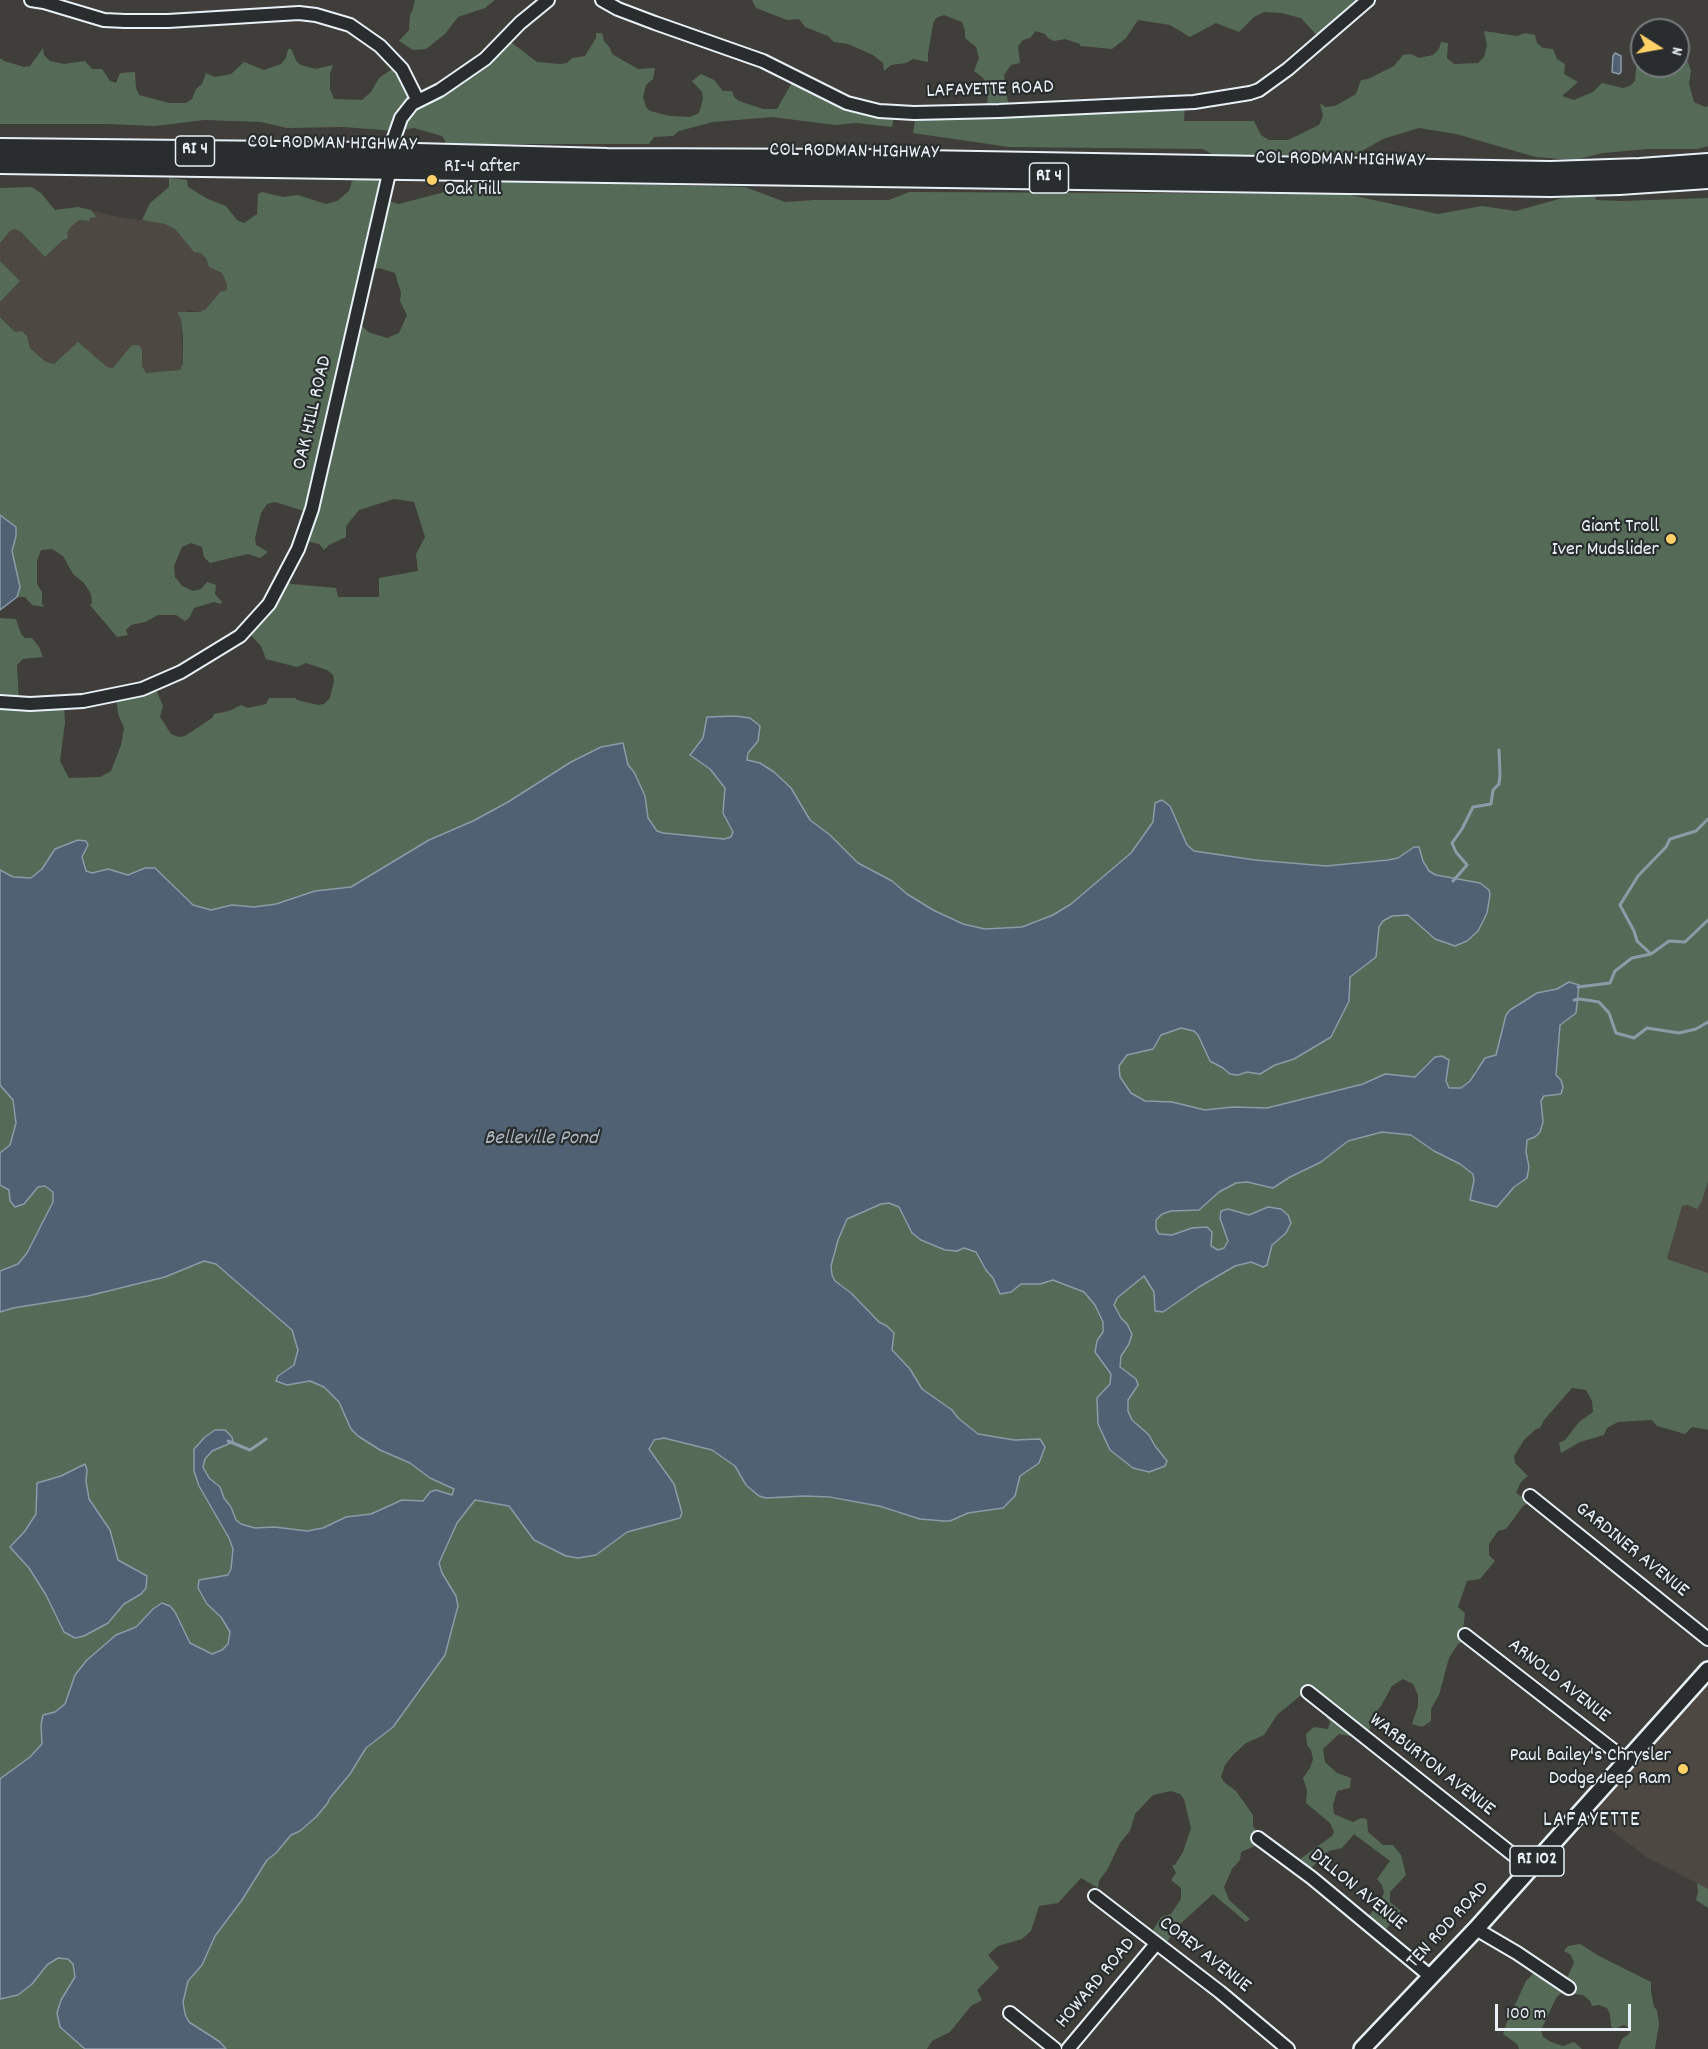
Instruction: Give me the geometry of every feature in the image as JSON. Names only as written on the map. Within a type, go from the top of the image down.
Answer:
[{"type":"highway","name":"COL RODMAN HIGHWAY","points":[[0,148],[390,161],[1551,187],[1708,179]]},
{"type":"highway","name":"COL RODMAN HIGHWAY","points":[[0,164],[607,158],[864,159],[1550,171],[1708,163]]},
{"type":"main road","name":"TEN ROD ROAD","points":[[1362,2049],[1531,1869],[1708,1670]]},
{"type":"street","points":[[29,0],[44,2],[104,20],[168,21],[299,13],[316,15],[350,25],[380,46],[402,69],[418,101]]},
{"type":"street","name":"OAK HILL ROAD","points":[[0,702],[30,704],[83,701],[141,688],[181,672],[240,636],[269,604],[298,549],[312,509],[396,129],[404,113],[418,101],[440,90],[485,59],[520,23],[548,0]]},
{"type":"street","name":"LAFAYETTE ROAD","points":[[602,0],[618,9],[763,61],[847,103],[879,111],[914,113],[1194,102],[1250,93],[1259,90],[1288,69],[1362,2]]},
{"type":"street","name":"GARDINER AVENUE","points":[[1530,1496],[1708,1639]]},
{"type":"street","name":"ARNOLD AVENUE","points":[[1465,1635],[1626,1760]]},
{"type":"street","name":"WARBURTON AVENUE","points":[[1308,1692],[1531,1869]]},
{"type":"street","name":"DILLON AVENUE","points":[[1258,1838],[1312,1878],[1430,1976]]},
{"type":"street","name":"COREY AVENUE","points":[[1095,1896],[1220,1992],[1288,2049]]},
{"type":"street","points":[[1476,1929],[1569,1988]]},
{"type":"street","name":"HOWARD ROAD","points":[[1068,2049],[1156,1944]]},
{"type":"street","points":[[1010,2013],[1055,2049]]},
{"type":"shaded area","points":[[94,211],[166,224],[175,229],[194,252],[206,258],[209,267],[222,273],[227,290],[220,292],[206,309],[200,312],[187,310],[181,319],[183,365],[180,370],[146,373],[142,366],[142,350],[121,359],[113,368],[107,367],[96,358],[54,364],[46,362],[30,347],[29,340],[15,332],[0,317],[0,302],[20,281],[0,261],[0,243],[10,230],[21,232],[45,257],[79,220],[88,221],[97,216]]},
{"type":"shaded area","points":[[1708,1181],[1708,1273],[1667,1259],[1682,1206],[1688,1205]]},
{"type":"shaded area","points":[[1700,1663],[1708,1669],[1708,1889],[1648,1858],[1579,1806]]},
{"type":"green space","points":[[415,0],[495,0],[485,8],[458,17],[445,34],[426,49],[413,50],[399,41],[409,30],[410,15]]},
{"type":"green space","points":[[752,0],[1368,0],[1321,40],[1301,18],[1264,12],[1254,17],[1239,32],[1216,23],[1190,37],[1170,25],[1138,20],[1126,38],[1112,49],[1080,46],[1080,44],[1065,39],[1054,41],[1036,31],[1018,46],[1020,63],[1011,65],[1004,75],[1009,110],[1185,103],[1184,121],[1254,121],[1261,135],[1269,140],[1288,140],[1319,125],[1323,116],[1320,103],[1325,107],[1335,106],[1356,94],[1361,80],[1368,79],[1394,66],[1403,55],[1411,54],[1419,58],[1433,55],[1439,49],[1441,42],[1448,43],[1447,58],[1454,64],[1478,63],[1484,57],[1487,45],[1484,31],[1517,36],[1525,33],[1535,35],[1537,43],[1543,48],[1553,49],[1557,59],[1565,64],[1564,74],[1578,82],[1562,96],[1574,100],[1593,92],[1602,83],[1623,88],[1630,86],[1635,78],[1690,78],[1689,84],[1694,102],[1708,106],[1708,146],[1698,149],[1648,149],[1603,153],[1575,160],[1536,157],[1456,134],[1419,128],[1383,139],[1353,156],[1213,155],[1203,149],[1009,147],[913,133],[916,114],[987,111],[988,88],[983,78],[974,71],[979,58],[976,47],[965,38],[962,22],[944,15],[936,18],[933,24],[928,62],[913,59],[906,63],[891,65],[884,71],[883,63],[873,55],[848,44],[834,42],[828,36],[805,27],[799,19],[787,20],[756,8]]},
{"type":"green space","points":[[596,33],[602,33],[612,54],[638,69],[655,68],[653,79],[646,85],[643,97],[650,111],[670,116],[690,117],[699,113],[703,99],[702,92],[692,81],[701,74],[714,80],[723,91],[732,91],[734,97],[739,101],[763,109],[777,109],[794,79],[846,102],[895,112],[892,127],[856,123],[835,125],[772,117],[713,122],[679,131],[673,136],[654,137],[649,144],[447,144],[442,136],[414,128],[396,131],[343,127],[287,128],[261,122],[204,120],[155,126],[0,124],[0,58],[24,67],[30,66],[43,48],[44,55],[50,61],[64,64],[85,61],[92,69],[102,69],[110,81],[116,83],[120,73],[135,72],[139,95],[169,103],[186,103],[192,99],[206,73],[215,77],[231,74],[244,62],[264,70],[281,64],[286,58],[288,49],[291,49],[297,62],[301,65],[316,69],[333,65],[330,73],[330,89],[334,99],[362,100],[371,92],[379,78],[398,65],[419,98],[507,39],[537,62],[560,64],[567,63],[572,58],[585,56],[596,38]]},
{"type":"green space","points":[[169,178],[187,180],[188,187],[226,206],[237,220],[244,223],[257,214],[258,194],[262,192],[283,197],[298,195],[326,204],[337,201],[349,191],[352,181],[356,180],[387,180],[384,200],[399,204],[486,181],[745,187],[785,202],[889,200],[909,192],[1346,194],[1438,214],[1482,206],[1516,211],[1566,197],[1595,197],[1596,200],[1622,201],[1708,198],[1708,1181],[1697,1209],[1688,1205],[1682,1206],[1667,1259],[1708,1273],[1708,1430],[1692,1427],[1685,1434],[1657,1426],[1652,1420],[1618,1422],[1607,1428],[1604,1435],[1580,1442],[1561,1453],[1559,1443],[1565,1440],[1579,1422],[1593,1412],[1592,1401],[1586,1390],[1572,1388],[1544,1420],[1540,1428],[1524,1440],[1514,1456],[1515,1463],[1528,1476],[1521,1482],[1516,1493],[1531,1502],[1523,1506],[1506,1529],[1498,1531],[1489,1544],[1489,1555],[1495,1561],[1480,1579],[1467,1581],[1458,1607],[1465,1613],[1463,1630],[1469,1638],[1458,1644],[1449,1658],[1439,1695],[1431,1709],[1431,1721],[1422,1727],[1412,1724],[1418,1706],[1418,1695],[1413,1684],[1403,1679],[1392,1686],[1373,1716],[1367,1739],[1339,1734],[1323,1749],[1325,1762],[1337,1773],[1351,1778],[1350,1788],[1337,1791],[1333,1805],[1334,1814],[1353,1822],[1361,1818],[1367,1819],[1368,1832],[1383,1845],[1393,1845],[1401,1855],[1406,1875],[1390,1892],[1390,1902],[1401,1911],[1382,1934],[1365,1921],[1384,1893],[1377,1879],[1390,1861],[1354,1834],[1342,1848],[1329,1851],[1310,1869],[1300,1859],[1332,1836],[1334,1832],[1330,1823],[1306,1803],[1307,1790],[1303,1778],[1313,1759],[1307,1745],[1306,1734],[1314,1727],[1328,1729],[1330,1722],[1320,1709],[1312,1705],[1307,1698],[1300,1696],[1277,1715],[1264,1735],[1246,1743],[1232,1756],[1225,1765],[1221,1777],[1236,1791],[1253,1815],[1253,1826],[1264,1842],[1241,1852],[1240,1860],[1232,1869],[1224,1887],[1229,1900],[1250,1919],[1246,1922],[1213,1894],[1178,1926],[1163,1948],[1149,1937],[1161,1917],[1171,1914],[1181,1899],[1181,1888],[1171,1880],[1176,1873],[1172,1865],[1175,1865],[1183,1852],[1191,1828],[1184,1799],[1180,1794],[1171,1791],[1153,1795],[1135,1814],[1130,1831],[1120,1843],[1099,1881],[1098,1888],[1081,1878],[1058,1903],[1039,1906],[1031,1931],[1022,1939],[998,1946],[988,1955],[999,1968],[977,1990],[982,2000],[971,2006],[950,2032],[932,2041],[927,2049],[226,2049],[220,2042],[189,2022],[183,2002],[188,1981],[202,1965],[215,1936],[242,1900],[267,1860],[291,1835],[300,1831],[327,1804],[366,1748],[393,1727],[445,1655],[458,1606],[456,1596],[442,1573],[439,1563],[457,1523],[475,1500],[509,1506],[534,1540],[596,1555],[627,1532],[680,1518],[663,1467],[649,1449],[654,1440],[664,1438],[712,1450],[735,1466],[746,1485],[879,1506],[897,1513],[950,1521],[968,1513],[1003,1508],[1015,1496],[1020,1476],[1039,1463],[1041,1439],[1014,1440],[978,1434],[958,1418],[952,1410],[922,1389],[910,1369],[892,1350],[887,1326],[879,1322],[851,1293],[835,1281],[832,1275],[831,1266],[838,1239],[847,1219],[881,1204],[889,1203],[899,1207],[912,1233],[957,1251],[964,1248],[976,1252],[993,1278],[1000,1294],[1011,1292],[1020,1284],[1040,1284],[1053,1280],[1084,1292],[1095,1305],[1103,1322],[1103,1332],[1097,1341],[1095,1352],[1111,1374],[1110,1384],[1097,1398],[1110,1450],[1132,1468],[1149,1472],[1167,1460],[1149,1435],[1132,1420],[1128,1411],[1128,1400],[1135,1379],[1120,1367],[1121,1356],[1129,1344],[1127,1324],[1114,1305],[1117,1298],[1144,1275],[1154,1292],[1155,1311],[1163,1312],[1235,1266],[1251,1262],[1263,1267],[1272,1245],[1286,1233],[1288,1215],[1281,1209],[1268,1207],[1249,1215],[1228,1209],[1220,1218],[1228,1241],[1224,1248],[1218,1250],[1192,1228],[1172,1235],[1159,1234],[1156,1229],[1156,1220],[1162,1214],[1171,1211],[1199,1210],[1219,1192],[1236,1183],[1247,1182],[1273,1188],[1321,1162],[1348,1141],[1382,1132],[1411,1135],[1434,1151],[1460,1164],[1473,1174],[1474,1180],[1497,1207],[1514,1187],[1527,1178],[1529,1167],[1526,1152],[1527,1140],[1535,1137],[1543,1122],[1541,1101],[1556,1076],[1560,1025],[1576,1013],[1579,985],[1569,983],[1557,989],[1537,993],[1506,1015],[1496,1055],[1476,1069],[1470,1081],[1461,1088],[1449,1088],[1446,1081],[1449,1060],[1427,1063],[1415,1077],[1385,1074],[1363,1084],[1267,1108],[1233,1107],[1205,1110],[1172,1102],[1145,1101],[1131,1093],[1120,1077],[1119,1066],[1127,1055],[1153,1049],[1161,1035],[1181,1028],[1194,1031],[1198,1035],[1210,1061],[1238,1075],[1247,1072],[1260,1074],[1275,1065],[1294,1059],[1349,1001],[1350,977],[1376,957],[1379,927],[1383,921],[1392,916],[1408,915],[1435,939],[1480,883],[1436,875],[1429,871],[1413,847],[1398,858],[1326,866],[1255,860],[1194,851],[1187,845],[1170,806],[1155,803],[1153,822],[1131,853],[1071,904],[1053,915],[1022,927],[985,929],[963,924],[933,910],[907,894],[892,881],[858,864],[830,835],[810,820],[791,788],[774,772],[760,763],[747,760],[748,753],[758,741],[707,717],[703,738],[690,755],[710,769],[725,788],[723,813],[733,832],[731,837],[724,839],[657,831],[648,818],[645,796],[634,772],[628,765],[623,744],[601,747],[571,762],[508,802],[351,887],[315,891],[276,904],[254,907],[232,905],[211,910],[193,905],[155,868],[145,868],[128,875],[108,869],[93,874],[86,871],[82,857],[88,845],[55,849],[42,869],[31,878],[13,877],[0,870],[0,618],[16,619],[21,634],[25,638],[32,638],[43,657],[23,659],[17,665],[19,701],[64,703],[65,723],[60,761],[69,778],[100,777],[111,771],[121,745],[124,728],[118,714],[116,695],[154,685],[163,706],[160,717],[171,734],[179,737],[185,736],[212,718],[214,714],[229,711],[241,705],[248,708],[266,704],[269,698],[295,698],[318,705],[324,704],[330,698],[334,681],[333,675],[327,670],[306,663],[297,667],[266,659],[261,646],[246,630],[281,580],[292,584],[336,588],[338,597],[379,597],[379,578],[418,571],[416,554],[425,537],[414,502],[394,499],[359,510],[346,526],[346,537],[324,550],[319,544],[299,539],[307,512],[275,502],[267,504],[261,513],[255,538],[256,545],[268,552],[260,558],[248,554],[210,563],[204,557],[202,547],[191,543],[182,547],[174,566],[175,577],[182,586],[193,591],[201,589],[207,582],[216,585],[215,594],[222,602],[194,608],[185,621],[176,615],[158,615],[145,622],[131,625],[126,630],[128,635],[117,637],[90,605],[92,603],[91,594],[84,583],[73,574],[63,556],[52,549],[41,550],[37,561],[37,584],[42,592],[44,607],[32,605],[25,597],[17,597],[20,587],[12,551],[16,527],[0,515],[0,317],[15,332],[22,331],[27,336],[30,348],[46,362],[54,364],[78,342],[107,367],[113,368],[132,345],[139,345],[142,350],[142,366],[146,373],[180,370],[183,364],[183,337],[181,319],[177,312],[200,312],[206,309],[220,292],[227,290],[227,284],[222,273],[209,267],[206,258],[194,252],[175,229],[165,224],[142,220],[150,203],[169,187]],"holes":[[[379,268],[395,273],[401,293],[400,301],[407,315],[399,333],[387,338],[368,332],[356,319],[368,271]]]},
{"type":"green space","points":[[32,187],[41,193],[55,210],[78,207],[91,210],[97,217],[90,218],[89,221],[79,220],[70,228],[67,233],[68,238],[45,257],[21,232],[14,229],[0,243],[0,188]]},
{"type":"green space","points":[[0,261],[20,281],[0,302]]},
{"type":"green space","points":[[0,1085],[13,1100],[16,1123],[10,1145],[0,1153]]},
{"type":"green space","points":[[0,1185],[24,1204],[38,1187],[45,1186],[53,1192],[53,1203],[27,1253],[18,1264],[0,1271]]},
{"type":"green space","points":[[204,1261],[216,1264],[292,1330],[298,1350],[294,1365],[278,1375],[287,1385],[310,1381],[324,1387],[339,1402],[351,1429],[380,1450],[410,1463],[430,1478],[454,1488],[452,1495],[430,1492],[423,1501],[402,1500],[371,1514],[346,1517],[323,1528],[307,1531],[274,1527],[255,1528],[236,1520],[232,1507],[224,1498],[220,1487],[209,1478],[203,1467],[205,1459],[218,1447],[225,1430],[215,1430],[205,1437],[199,1486],[229,1538],[233,1549],[231,1569],[228,1575],[199,1580],[207,1604],[221,1617],[230,1632],[228,1644],[222,1650],[212,1654],[190,1643],[175,1612],[170,1606],[162,1603],[135,1627],[116,1635],[75,1675],[65,1704],[41,1725],[42,1744],[30,1757],[0,1779],[0,1312],[165,1277]],"holes":[[[85,1464],[89,1499],[110,1530],[118,1560],[147,1576],[141,1594],[124,1604],[108,1623],[46,1595],[29,1568],[10,1546],[25,1531],[36,1514],[37,1483],[61,1476]]]},
{"type":"green space","points":[[1697,1883],[1708,1889],[1708,1908],[1696,1900]]},
{"type":"green space","points":[[1580,1944],[1651,1982],[1651,1992],[1659,2024],[1655,2049],[1618,2049],[1622,2039],[1629,2034],[1631,2029],[1624,2025],[1614,2029],[1611,2026],[1607,2008],[1599,2005],[1592,2006],[1583,1995],[1567,1993],[1560,1994],[1556,1998],[1541,2030],[1543,2037],[1551,2042],[1563,2046],[1574,2042],[1582,2049],[1519,2049],[1517,2044],[1503,2034],[1526,1981],[1537,1970],[1559,1981],[1567,1978],[1574,1963],[1571,1955],[1564,1951],[1568,1946]]},
{"type":"green space","points":[[58,1958],[68,1959],[73,1964],[75,1977],[61,2000],[60,2027],[85,2049],[0,2049],[0,1999],[18,1995],[32,1984],[47,1965]]},
{"type":"water","points":[[1615,53],[1621,56],[1619,74],[1612,72]]},
{"type":"water","points":[[0,515],[16,527],[12,551],[20,587],[17,597],[0,610]]},
{"type":"water","name":"Belleville Pond","points":[[707,717],[750,718],[760,726],[758,741],[748,753],[747,760],[760,763],[774,772],[791,788],[810,820],[830,835],[858,863],[892,881],[907,894],[933,910],[963,924],[985,929],[1022,927],[1053,915],[1071,904],[1131,853],[1153,822],[1155,803],[1162,800],[1170,806],[1187,845],[1194,851],[1255,860],[1326,866],[1398,858],[1414,847],[1419,847],[1429,871],[1436,875],[1480,883],[1489,890],[1487,913],[1478,931],[1467,941],[1455,946],[1435,939],[1408,915],[1392,916],[1383,921],[1379,927],[1376,957],[1350,977],[1349,1001],[1331,1037],[1294,1059],[1275,1065],[1260,1074],[1247,1072],[1238,1075],[1230,1074],[1210,1061],[1194,1031],[1181,1028],[1161,1035],[1153,1049],[1127,1055],[1119,1066],[1120,1077],[1131,1093],[1145,1101],[1172,1102],[1205,1110],[1233,1107],[1267,1108],[1363,1084],[1385,1074],[1415,1077],[1435,1057],[1442,1056],[1449,1060],[1446,1081],[1449,1088],[1461,1088],[1470,1081],[1485,1058],[1496,1055],[1506,1015],[1510,1010],[1537,993],[1557,989],[1569,982],[1579,985],[1576,1013],[1560,1025],[1556,1075],[1563,1087],[1561,1094],[1544,1096],[1541,1101],[1543,1122],[1540,1132],[1527,1140],[1526,1152],[1529,1167],[1527,1178],[1514,1187],[1497,1207],[1470,1200],[1473,1174],[1411,1135],[1382,1132],[1348,1141],[1321,1162],[1273,1188],[1247,1182],[1236,1183],[1219,1192],[1199,1210],[1171,1211],[1162,1214],[1156,1220],[1156,1229],[1159,1234],[1172,1235],[1192,1228],[1207,1227],[1212,1232],[1211,1246],[1218,1250],[1224,1248],[1228,1241],[1220,1218],[1221,1211],[1228,1209],[1249,1215],[1268,1207],[1281,1209],[1288,1215],[1291,1223],[1286,1233],[1272,1245],[1267,1265],[1263,1267],[1251,1262],[1235,1266],[1163,1312],[1155,1311],[1154,1292],[1144,1276],[1117,1298],[1114,1305],[1132,1334],[1121,1356],[1120,1367],[1136,1379],[1138,1385],[1128,1400],[1128,1411],[1132,1420],[1149,1435],[1167,1461],[1165,1466],[1149,1472],[1133,1468],[1110,1450],[1098,1424],[1097,1398],[1110,1384],[1111,1374],[1095,1352],[1097,1341],[1103,1332],[1103,1322],[1095,1305],[1084,1292],[1053,1280],[1040,1284],[1021,1284],[1011,1292],[1000,1294],[993,1278],[976,1252],[964,1248],[957,1251],[945,1250],[921,1240],[912,1233],[899,1207],[889,1203],[881,1204],[847,1219],[831,1266],[832,1275],[835,1281],[894,1333],[892,1350],[910,1369],[922,1389],[952,1410],[958,1418],[978,1434],[1014,1440],[1040,1439],[1045,1447],[1039,1463],[1020,1476],[1015,1496],[1003,1508],[968,1513],[950,1521],[920,1519],[879,1506],[829,1497],[766,1498],[759,1496],[746,1485],[735,1466],[712,1450],[664,1438],[654,1440],[649,1449],[674,1484],[682,1513],[680,1518],[627,1532],[596,1555],[578,1558],[566,1556],[534,1540],[509,1506],[475,1500],[457,1523],[439,1563],[442,1573],[456,1596],[458,1606],[445,1655],[393,1727],[366,1748],[350,1774],[316,1817],[300,1831],[291,1835],[267,1860],[242,1900],[215,1936],[202,1965],[188,1981],[183,2002],[189,2022],[220,2042],[226,2049],[85,2049],[60,2027],[57,2013],[61,2000],[75,1977],[73,1964],[68,1959],[58,1958],[47,1965],[32,1984],[18,1995],[0,1999],[0,1779],[30,1757],[42,1744],[43,1715],[55,1712],[65,1704],[75,1675],[87,1660],[116,1635],[136,1627],[162,1603],[170,1606],[175,1612],[190,1643],[212,1654],[222,1650],[228,1644],[230,1632],[221,1617],[207,1604],[198,1588],[199,1580],[228,1575],[231,1569],[233,1549],[199,1486],[194,1471],[194,1449],[215,1430],[225,1430],[232,1437],[233,1442],[212,1451],[205,1459],[203,1467],[209,1478],[220,1487],[236,1520],[255,1528],[274,1527],[307,1531],[323,1528],[346,1517],[371,1514],[402,1500],[423,1501],[430,1492],[436,1490],[452,1495],[454,1489],[430,1478],[410,1463],[380,1450],[358,1436],[351,1429],[339,1402],[324,1387],[310,1381],[287,1385],[276,1381],[278,1376],[294,1365],[298,1350],[292,1330],[216,1264],[204,1261],[165,1277],[88,1296],[0,1312],[0,1271],[18,1264],[27,1253],[53,1202],[53,1192],[45,1186],[38,1187],[24,1204],[15,1207],[10,1201],[9,1190],[0,1185],[0,1153],[10,1145],[16,1123],[13,1100],[0,1085],[0,870],[13,877],[31,878],[42,869],[55,849],[78,840],[86,841],[88,845],[82,857],[86,871],[92,873],[108,869],[128,875],[145,868],[155,868],[193,905],[211,910],[232,905],[254,907],[276,904],[315,891],[351,887],[429,840],[473,821],[508,802],[571,762],[601,747],[623,743],[628,765],[634,772],[645,796],[648,818],[657,831],[724,839],[731,837],[733,832],[723,813],[725,788],[710,769],[690,755],[703,738]]},
{"type":"water","points":[[85,1464],[89,1499],[110,1530],[118,1560],[147,1576],[146,1588],[141,1594],[124,1604],[108,1623],[84,1636],[75,1638],[64,1632],[46,1595],[29,1568],[10,1547],[25,1531],[36,1514],[37,1483],[61,1476]]},
{"type":"waterway","points":[[1453,881],[1467,865],[1452,843],[1473,807],[1491,804],[1493,790],[1499,784],[1499,750]]},
{"type":"waterway","points":[[1651,954],[1637,941],[1620,905],[1638,876],[1666,847],[1670,839],[1696,831],[1708,819]]},
{"type":"waterway","points":[[1578,987],[1610,983],[1615,971],[1632,958],[1651,954],[1669,941],[1685,942],[1708,920]]},
{"type":"waterway","points":[[1574,1000],[1599,1002],[1609,1013],[1616,1033],[1634,1038],[1647,1028],[1679,1033],[1696,1029],[1708,1022]]},
{"type":"waterway","points":[[228,1441],[250,1450],[266,1439]]},
{"type":"place","name":"RI-4 after Oak Hill","points":[[432,180]]},
{"type":"place","name":"Giant Troll Iver Mudslider","points":[[1671,539]]},
{"type":"place","name":"Paul Bailey's Chrysler Dodge Jeep Ram","points":[[1683,1769]]},
{"type":"district","name":"LAFAYETTE","points":[[1592,1822]]}]
